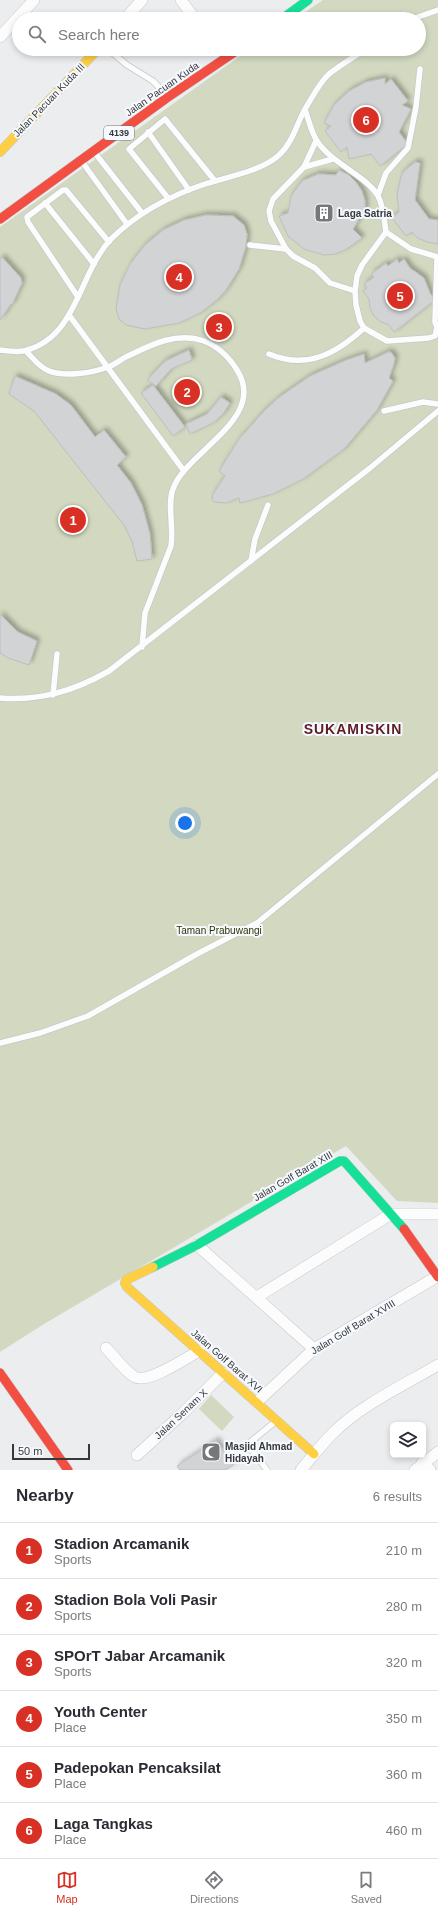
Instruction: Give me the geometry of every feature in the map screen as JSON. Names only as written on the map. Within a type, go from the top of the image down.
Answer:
[{"type":"street","points":[[23,12],[34,0]]},
{"type":"street","points":[[131,12],[142,0]]},
{"type":"street","points":[[181,0],[190,12]]},
{"type":"street","points":[[290,12],[303,1]]},
{"type":"street","points":[[0,37],[12,24]]},
{"type":"street","name":"Jalan Pacuan Kuda III","points":[[0,152],[91,56]]},
{"type":"street","name":"Jalan Pacuan Kuda","points":[[0,218],[94,152],[168,97],[229,56]]},
{"type":"street","name":"Jalan Golf Barat XIII","points":[[125,1284],[126,1280],[197,1245],[340,1160],[344,1162],[400,1223],[438,1276]]},
{"type":"street","points":[[257,1297],[391,1214],[438,1214]]},
{"type":"street","points":[[197,1245],[314,1349]]},
{"type":"street","name":"Jalan Golf Barat XVIII","points":[[257,1402],[314,1349],[438,1276]]},
{"type":"street","name":"Jalan Golf Barat XVI","points":[[125,1284],[314,1454]]},
{"type":"street","points":[[106,1348],[134,1376],[142,1379],[153,1376],[199,1351]]},
{"type":"street","points":[[302,1470],[334,1432],[357,1413],[438,1365]]},
{"type":"street","points":[[0,1373],[63,1469]]},
{"type":"street","name":"Jalan Senam X","points":[[137,1455],[182,1414],[223,1373]]},
{"type":"street","points":[[422,1468],[438,1452]]},
{"type":"lane","points":[[426,14],[438,10]]},
{"type":"lane","points":[[116,56],[127,65],[153,81],[168,97]]},
{"type":"lane","points":[[0,350],[26,351],[43,344],[59,330],[69,315],[94,264],[109,242],[127,224],[142,213],[168,198],[264,165],[278,157],[289,144],[305,110],[323,81],[330,74],[356,56]]},
{"type":"lane","points":[[378,195],[386,173],[408,148],[416,107],[420,69]]},
{"type":"lane","points":[[305,110],[316,141],[332,159],[363,181],[378,195],[384,216],[386,232],[362,265],[357,276],[355,292],[358,314],[364,328],[387,341],[433,337],[437,332],[435,322],[438,257],[411,249],[386,232]]},
{"type":"lane","points":[[168,198],[129,150],[148,132],[166,119],[215,181]]},
{"type":"lane","points":[[148,132],[189,190]]},
{"type":"lane","points":[[316,141],[304,167],[278,193],[270,205],[271,221],[286,249],[295,258],[315,268],[330,283],[355,292]]},
{"type":"lane","points":[[94,152],[142,213]]},
{"type":"lane","points":[[304,167],[332,159]]},
{"type":"lane","points":[[81,161],[127,224]]},
{"type":"lane","points":[[78,297],[28,220],[28,216],[63,190],[67,191],[109,242]]},
{"type":"lane","points":[[45,203],[94,264]]},
{"type":"lane","points":[[250,245],[286,249]]},
{"type":"lane","points":[[69,315],[184,471]]},
{"type":"lane","points":[[269,354],[297,362],[318,358],[340,347],[364,328]]},
{"type":"lane","points":[[26,351],[48,371],[64,374],[79,374],[108,367],[162,341],[175,337],[185,337],[197,339],[221,350],[238,370],[242,380],[244,390],[241,407],[236,418],[184,471],[172,492],[173,535],[171,546],[145,613],[142,647]]},
{"type":"lane","points":[[384,411],[423,402],[438,404]]},
{"type":"lane","points":[[0,698],[21,700],[53,695],[87,684],[109,671],[142,647],[370,468],[438,411]]},
{"type":"lane","points":[[251,561],[255,538],[268,505]]},
{"type":"lane","points":[[53,695],[57,654]]},
{"type":"lane","points":[[0,1043],[40,1033],[88,1016],[197,954],[257,923],[438,774]]},
{"type":"lane","points":[[267,1470],[249,1446],[249,1443],[277,1421]]},
{"type":"green space","name":"Taman Prabuwangi","points":[[323,0],[438,0],[438,1203],[397,1201],[346,1146],[44,1324],[0,1352],[0,227],[240,56],[426,56],[426,12],[305,12]]},
{"type":"green space","points":[[211,1395],[234,1417],[222,1431],[199,1409]]},
{"type":"building","points":[[385,78],[385,84],[391,79],[408,101],[402,105],[411,109],[399,132],[408,144],[380,166],[371,154],[349,159],[347,147],[341,152],[325,131],[331,126],[324,123],[334,105],[349,91],[366,82]]},
{"type":"building","points":[[415,162],[420,163],[415,200],[429,219],[438,220],[438,244],[427,242],[418,238],[412,232],[406,236],[392,218],[399,212],[397,195],[401,176],[404,171]]},
{"type":"building","name":"Laga Satria","points":[[339,170],[349,175],[362,191],[365,201],[365,212],[361,212],[353,229],[362,238],[345,250],[335,254],[324,255],[304,249],[288,236],[279,216],[288,213],[291,196],[302,181],[318,174],[336,175]]},
{"type":"building","points":[[206,215],[233,216],[244,225],[247,234],[246,246],[239,269],[226,290],[218,299],[200,313],[179,323],[145,329],[126,325],[119,319],[116,309],[120,285],[130,264],[145,245],[163,230],[184,220]]},
{"type":"building","points":[[2,257],[21,278],[22,283],[12,305],[11,304],[0,320],[0,259]]},
{"type":"building","points":[[397,259],[399,263],[404,259],[410,268],[424,278],[430,293],[435,300],[394,332],[389,325],[381,322],[374,316],[370,308],[369,299],[363,291],[367,288],[364,284],[374,277],[371,274],[386,263],[388,266]]},
{"type":"building","points":[[189,350],[192,360],[171,369],[156,386],[147,380],[165,361]]},
{"type":"building","points":[[391,352],[395,358],[389,378],[393,381],[377,410],[344,449],[303,479],[273,494],[240,503],[239,498],[226,503],[214,502],[212,499],[213,494],[225,476],[219,471],[239,439],[278,398],[310,376],[346,360],[364,354],[365,363]]},
{"type":"building","points":[[15,376],[56,394],[71,405],[95,437],[104,430],[126,457],[117,465],[131,483],[142,505],[150,534],[152,559],[137,561],[132,541],[124,525],[34,411],[9,394]]},
{"type":"building","points":[[153,385],[185,427],[173,436],[141,393]]},
{"type":"building","points":[[221,397],[230,403],[223,414],[213,423],[190,434],[186,424],[207,414]]},
{"type":"building","points":[[0,614],[18,632],[37,641],[29,665],[8,658],[0,653]]},
{"type":"building","name":"Masjid Ahmad Hidayah","points":[[216,1440],[233,1465],[225,1470],[180,1470],[177,1466]]},
{"type":"traffic: fast","points":[[292,12],[308,0]]},
{"type":"traffic: fast","points":[[153,1267],[197,1245],[340,1161],[344,1161],[404,1229]]},
{"type":"traffic: slow","points":[[0,152],[91,56]]},
{"type":"traffic: slow","points":[[153,1267],[126,1280],[125,1283],[127,1287],[314,1454]]},
{"type":"traffic: jam","points":[[0,219],[168,97],[229,56]]},
{"type":"traffic: jam","points":[[404,1229],[438,1277]]},
{"type":"traffic: jam","points":[[0,1373],[68,1470]]},
{"type":"place","name":"Laga Tangkas","points":[[366,120]]},
{"type":"place","name":"Laga Satria","points":[[324,213]]},
{"type":"place","name":"Youth Center","points":[[179,277]]},
{"type":"place","name":"Padepokan Pencaksilat","points":[[400,296]]},
{"type":"place","name":"SPOrT Jabar Arcamanik","points":[[219,327]]},
{"type":"place","name":"Stadion Bola Voli Pasir","points":[[187,392]]},
{"type":"place","name":"Stadion Arcamanik","points":[[73,520]]},
{"type":"place","name":"Masjid Ahmad Hidayah","points":[[211,1452]]},
{"type":"district","name":"SUKAMISKIN","points":[[353,729]]}]
